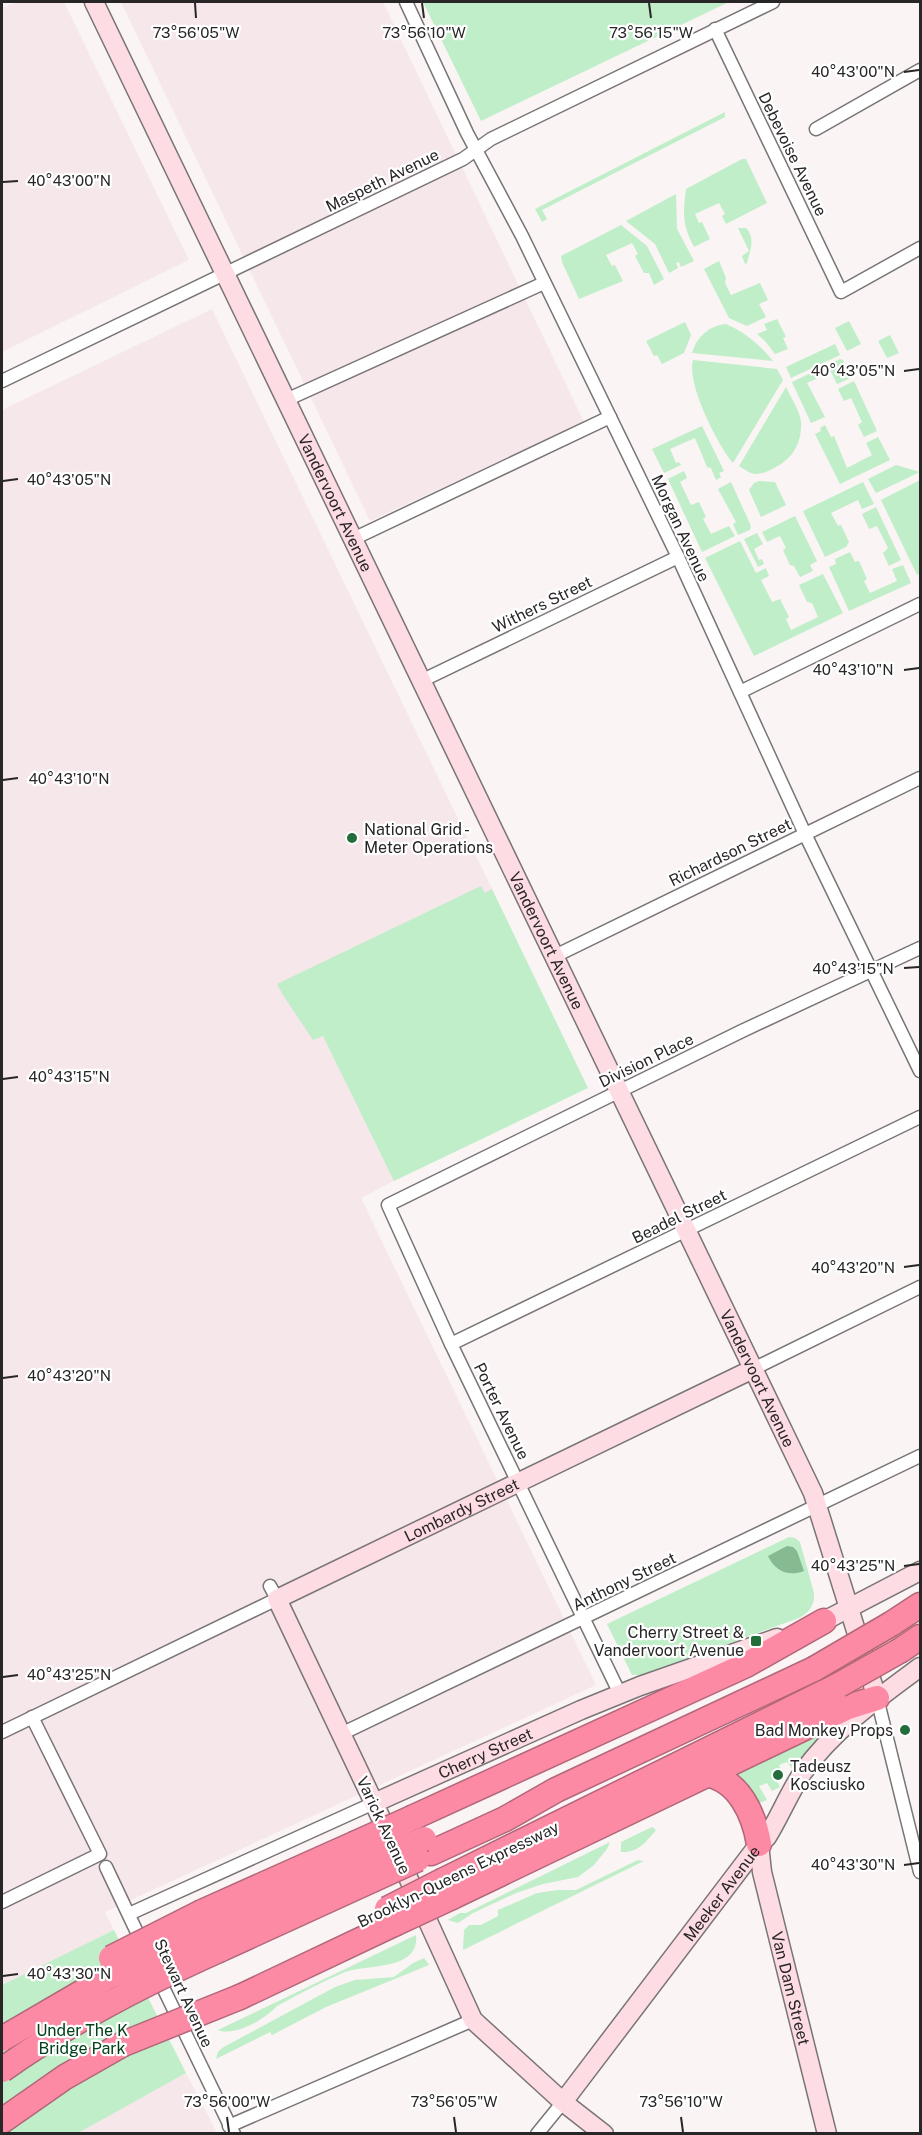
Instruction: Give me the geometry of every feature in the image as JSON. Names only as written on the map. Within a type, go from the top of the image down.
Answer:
[{"type":"highway","points":[[2,2039],[110,1976],[211,1930],[423,1836],[500,1805],[556,1790],[814,1668],[921,1605]]},
{"type":"highway","points":[[423,1836],[746,1665],[824,1621]]},
{"type":"highway","name":"Brooklyn-Queens Expressway","points":[[2,2121],[43,2091],[123,2044],[448,1889],[840,1685],[911,1643]]},
{"type":"highway","points":[[448,1889],[706,1774],[848,1707],[877,1698]]},
{"type":"highway","points":[[706,1774],[718,1777],[735,1788],[752,1819],[759,1844]]},
{"type":"highway","points":[[2,2033],[37,2002],[58,1988],[143,1941],[211,1930]]},
{"type":"highway","points":[[2,2070],[54,2035],[156,1979],[211,1930]]},
{"type":"main road","name":"Vandervoort Avenue","points":[[94,2],[813,1493],[877,1698]]},
{"type":"main road","name":"Lombardy Street","points":[[274,1592],[518,1481],[753,1369]]},
{"type":"main road","points":[[849,1609],[921,1571]]},
{"type":"main road","name":"Varick Avenue","points":[[274,1592],[473,2020],[563,2102],[604,2133]]},
{"type":"main road","name":"Cherry Street","points":[[374,1803],[549,1723],[620,1694],[824,1621],[849,1609]]},
{"type":"main road","name":"Meeker Avenue","points":[[563,2102],[759,1844],[767,1837],[815,1756],[877,1698],[921,1667]]},
{"type":"main road","name":"Van Dam Street","points":[[759,1844],[762,1872],[827,2133]]},
{"type":"street","name":"Morgan Avenue","points":[[406,2],[476,150],[678,557],[805,834],[921,1071]]},
{"type":"street","name":"Maspeth Avenue","points":[[2,381],[463,159],[491,139],[773,2]]},
{"type":"street","name":"Debevoise Avenue","points":[[715,29],[841,292],[921,248]]},
{"type":"street","points":[[816,129],[921,70]]},
{"type":"street","points":[[286,400],[544,283]]},
{"type":"street","points":[[352,538],[610,417]]},
{"type":"street","name":"Withers Street","points":[[421,681],[678,557]]},
{"type":"street","points":[[740,692],[921,604]]},
{"type":"street","name":"Richardson Street","points":[[555,956],[921,778]]},
{"type":"street","name":"Division Place","points":[[388,1205],[742,1031],[921,948]]},
{"type":"street","name":"Beadel Street","points":[[451,1344],[921,1117]]},
{"type":"street","name":"Porter Avenue","points":[[388,1205],[451,1344],[620,1694]]},
{"type":"street","name":"Lombardy Street","points":[[753,1369],[921,1287]]},
{"type":"street","name":"Anthony Street","points":[[341,1734],[921,1456]]},
{"type":"street","name":"Lombardy Street","points":[[2,1732],[274,1592]]},
{"type":"street","points":[[877,1698],[921,1872]]},
{"type":"street","points":[[2,1902],[100,1854],[32,1717]]},
{"type":"street","name":"Cherry Street","points":[[129,1914],[374,1803]]},
{"type":"street","name":"Stewart Avenue","points":[[106,1867],[232,2130]]},
{"type":"street","points":[[232,2130],[473,2020]]},
{"type":"street","name":"Meeker Avenue","points":[[537,2133],[563,2102]]},
{"type":"shaded area","points":[[17,2],[64,2],[189,260],[2,352],[2,8]]},
{"type":"shaded area","points":[[121,2],[383,2],[584,422],[370,521]]},
{"type":"shaded area","points":[[212,309],[494,893],[300,988],[394,1181],[361,1198],[596,1685],[105,1912],[114,1930],[2,1985],[2,410]]},
{"type":"shaded area","points":[[787,1546],[797,1551],[804,1571],[787,1573],[774,1566],[768,1556]]},
{"type":"shaded area","points":[[186,2073],[217,2133],[78,2134],[85,2128]]},
{"type":"green space","points":[[423,2],[729,2],[481,121]]},
{"type":"green space","points":[[725,112],[725,117],[542,210],[547,219],[542,222],[535,209]]},
{"type":"green space","points":[[746,159],[767,203],[726,224],[722,216],[725,214],[719,203],[695,214],[699,223],[702,222],[710,239],[694,247],[684,219],[686,189]]},
{"type":"green space","points":[[676,194],[677,229],[694,261],[681,267],[679,262],[676,263],[678,268],[669,273],[655,244],[626,221]]},
{"type":"green space","points":[[621,225],[647,246],[664,279],[654,285],[649,273],[644,273],[635,256],[638,254],[632,243],[606,255],[612,266],[615,265],[623,281],[579,299],[561,256]]},
{"type":"green space","points":[[738,228],[746,228],[752,240],[747,263],[745,264],[742,256],[749,251]]},
{"type":"green space","points":[[719,261],[731,295],[760,283],[768,300],[759,304],[766,317],[747,326],[729,318],[704,269]]},
{"type":"green space","points":[[777,319],[786,337],[783,338],[788,349],[775,354],[757,334],[767,330],[764,324]]},
{"type":"green space","points":[[849,321],[861,344],[847,351],[835,328]]},
{"type":"green space","points":[[685,322],[691,335],[684,353],[662,364],[657,355],[654,356],[646,341]]},
{"type":"green space","points":[[726,324],[752,340],[773,361],[692,353],[704,333]]},
{"type":"green space","points":[[890,335],[899,353],[887,358],[878,341]]},
{"type":"green space","points":[[835,344],[840,355],[791,378],[786,367]]},
{"type":"green space","points":[[840,359],[843,360],[851,378],[837,384],[831,372],[807,383],[825,417],[811,423],[792,382]]},
{"type":"green space","points":[[693,360],[777,369],[783,380],[733,463],[719,443],[705,414],[694,383]]},
{"type":"green space","points":[[854,381],[877,431],[864,437],[858,425],[862,422],[851,398],[844,401],[838,389]]},
{"type":"green space","points":[[786,387],[801,422],[798,443],[791,455],[781,464],[763,473],[749,472],[739,466]]},
{"type":"green space","points":[[825,425],[831,437],[834,436],[847,468],[872,455],[866,443],[878,437],[890,460],[840,484],[815,434]]},
{"type":"green space","points":[[702,426],[724,471],[719,473],[721,477],[716,480],[711,468],[707,467],[695,438],[670,449],[676,463],[679,462],[681,465],[664,473],[652,449]]},
{"type":"green space","points":[[896,465],[920,472],[876,493],[868,479]]},
{"type":"green space","points":[[684,471],[687,478],[680,482],[691,505],[699,502],[706,517],[703,519],[711,534],[729,526],[735,536],[702,552],[668,479]]},
{"type":"green space","points":[[920,480],[920,573],[917,575],[881,500]]},
{"type":"green space","points":[[731,482],[751,526],[750,530],[738,535],[733,524],[736,522],[718,489]]},
{"type":"green space","points":[[775,482],[786,505],[761,517],[749,490],[754,483]]},
{"type":"green space","points":[[863,482],[874,504],[862,509],[858,500],[831,513],[838,526],[841,525],[849,542],[846,547],[825,557],[803,511]]},
{"type":"green space","points":[[876,507],[901,560],[889,566],[883,553],[888,548],[877,526],[869,529],[862,514]]},
{"type":"green space","points":[[795,516],[817,561],[810,565],[813,571],[800,577],[794,566],[790,565],[780,536],[767,542],[762,532]]},
{"type":"green space","points":[[757,533],[763,544],[754,549],[759,560],[762,559],[764,564],[758,567],[744,539]]},
{"type":"green space","points":[[740,541],[756,573],[766,568],[769,576],[761,580],[772,602],[780,599],[789,617],[786,619],[791,630],[818,617],[812,603],[807,602],[799,585],[823,574],[843,613],[754,656],[705,558]]},
{"type":"green space","points":[[850,552],[855,562],[859,561],[870,593],[897,581],[892,569],[903,565],[911,583],[849,611],[829,567],[836,564],[835,559]]},
{"type":"green space","points":[[481,886],[485,893],[492,889],[588,1088],[394,1181],[323,1036],[313,1040],[277,984]]},
{"type":"green space","points":[[789,1537],[800,1542],[814,1593],[811,1608],[806,1614],[641,1675],[632,1675],[607,1624]]},
{"type":"green space","points":[[839,1718],[797,1775],[787,1762],[779,1765],[783,1774],[775,1777],[780,1787],[772,1791],[767,1783],[759,1786],[767,1800],[754,1805],[735,1776],[735,1769]]},
{"type":"green space","points":[[652,1827],[656,1830],[641,1846],[632,1851],[621,1852],[621,1842]]},
{"type":"green space","points":[[610,1842],[594,1865],[578,1877],[543,1884],[516,1893],[473,1913],[458,1923],[448,1920],[460,1913],[466,1913]]},
{"type":"green space","points":[[638,1860],[644,1861],[463,1950],[464,1930],[469,1925],[481,1925],[498,1916],[498,1910],[537,1893],[576,1890]]},
{"type":"green space","name":"Under The K Bridge Park","points":[[114,1930],[186,2073],[78,2133],[2,2134],[2,1985]]},
{"type":"green space","points":[[416,1935],[415,1947],[410,1955],[401,1960],[345,1972],[277,2006],[266,2016],[242,2029],[218,2030]]},
{"type":"green space","points":[[424,1958],[429,1965],[326,2007],[272,2035],[270,2032],[216,2059],[222,2048],[335,1987],[355,1980],[394,1977]]},
{"type":"place","name":"National Grid - Meter Operations","points":[[352,838]]},
{"type":"place","name":"Cherry Street & Vandervoort Avenue","points":[[756,1641]]},
{"type":"place","name":"Bad Monkey Props","points":[[905,1730]]},
{"type":"place","name":"Tadeusz Kosciusko","points":[[778,1775]]}]
